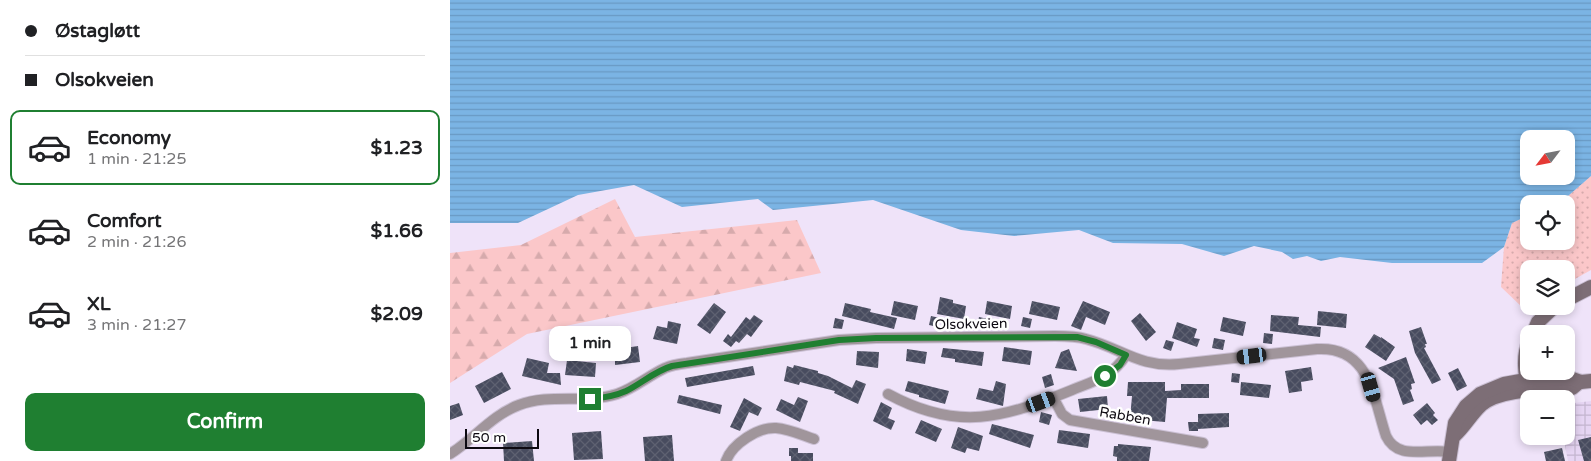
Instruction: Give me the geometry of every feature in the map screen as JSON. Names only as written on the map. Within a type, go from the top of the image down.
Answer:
[{"type":"main road","points":[[1575,295],[1591,287]]},
{"type":"main road","points":[[1536,325],[1545,315]]},
{"type":"main road","points":[[1449,456],[1455,422],[1473,399],[1491,389],[1534,381],[1572,388],[1586,381]]},
{"type":"street","name":"Olsokveien","points":[[450,454],[498,416],[519,405],[544,400],[590,399],[610,396],[627,390],[660,370],[672,366],[839,340],[1061,336],[1087,339],[1142,362],[1170,365],[1317,349],[1338,350],[1350,356],[1364,372],[1371,387],[1386,436],[1394,448],[1409,452],[1441,450],[1449,456]]},
{"type":"street","points":[[888,394],[918,409],[941,415],[960,417],[1003,414],[1053,398],[1109,374],[1120,365],[1126,355]]},
{"type":"street","name":"Rabben","points":[[1053,398],[1062,414],[1070,420],[1203,444]]},
{"type":"street","points":[[726,461],[728,455],[741,442],[772,428],[784,429],[814,439]]},
{"type":"shaded area","points":[[1591,401],[1591,461],[1568,461],[1565,445],[1575,445],[1575,403]]},
{"type":"green space","points":[[1591,176],[1591,270],[1575,279],[1575,260],[1520,260],[1520,305],[1501,287],[1504,247],[1512,223],[1520,219],[1520,250],[1575,250],[1575,195],[1569,195]]},
{"type":"green space","points":[[615,199],[635,237],[797,220],[821,273],[527,334],[450,383],[450,253],[521,245]]},
{"type":"water","points":[[450,0],[1591,0],[1591,176],[1569,195],[1520,195],[1520,219],[1512,223],[1504,247],[1482,263],[1392,263],[1340,257],[1321,261],[1307,256],[1293,259],[1282,252],[1254,246],[1224,256],[1182,244],[1113,243],[1079,230],[1014,236],[961,230],[873,200],[773,210],[758,199],[682,207],[634,185],[578,195],[518,223],[450,223]]},
{"type":"building","points":[[940,297],[966,306],[964,319],[937,314]]},
{"type":"building","points":[[894,301],[918,306],[915,320],[891,315]]},
{"type":"building","points":[[987,301],[1012,306],[1010,319],[985,314]]},
{"type":"building","points":[[1032,301],[1060,307],[1057,320],[1029,314]]},
{"type":"building","points":[[1083,301],[1110,312],[1105,325],[1086,317],[1081,330],[1071,326]]},
{"type":"building","points":[[714,303],[726,312],[710,334],[697,325]]},
{"type":"building","points":[[845,303],[871,309],[870,312],[897,318],[894,329],[842,316]]},
{"type":"building","points":[[1318,311],[1347,314],[1346,328],[1317,325]]},
{"type":"building","points":[[1140,313],[1156,332],[1146,341],[1131,321]]},
{"type":"building","points":[[754,315],[763,321],[751,337],[747,334],[739,343],[736,341],[731,347],[723,341],[728,334],[731,337],[746,317],[750,320]]},
{"type":"building","points":[[1271,315],[1299,317],[1298,325],[1321,327],[1320,337],[1270,331]]},
{"type":"building","points":[[931,316],[940,318],[938,327],[929,325]]},
{"type":"building","points":[[979,317],[988,319],[986,327],[977,325]]},
{"type":"building","points":[[1023,317],[1032,319],[1030,328],[1021,326]]},
{"type":"building","points":[[1223,317],[1246,322],[1243,336],[1220,331]]},
{"type":"building","points":[[835,318],[844,320],[842,329],[833,328]]},
{"type":"building","points":[[668,321],[681,324],[677,344],[653,339],[657,326],[667,328]]},
{"type":"building","points":[[1177,322],[1197,329],[1194,338],[1200,339],[1197,347],[1172,338]]},
{"type":"building","points":[[1421,327],[1427,344],[1425,344],[1426,347],[1424,348],[1441,380],[1432,384],[1415,353],[1409,331]]},
{"type":"building","points":[[1264,333],[1273,334],[1272,344],[1263,343]]},
{"type":"building","points":[[1374,334],[1395,347],[1386,361],[1365,347]]},
{"type":"building","points":[[1214,338],[1225,340],[1223,350],[1212,348]]},
{"type":"building","points":[[1166,340],[1174,342],[1171,351],[1163,348]]},
{"type":"building","points":[[638,346],[640,362],[615,365],[615,357],[619,357],[618,349]]},
{"type":"building","points":[[1004,347],[1032,351],[1030,365],[1002,361]]},
{"type":"building","points":[[943,348],[984,352],[982,366],[955,362],[955,359],[941,357]]},
{"type":"building","points":[[907,349],[927,352],[925,364],[906,361]]},
{"type":"building","points":[[1069,349],[1077,371],[1055,368],[1061,352]]},
{"type":"building","points":[[857,351],[879,352],[878,368],[856,365]]},
{"type":"building","points":[[1406,357],[1415,383],[1411,384],[1412,389],[1410,390],[1414,401],[1403,405],[1394,379],[1378,368]]},
{"type":"building","points":[[527,358],[549,363],[547,373],[560,373],[561,385],[522,376]]},
{"type":"building","points":[[567,360],[596,363],[595,377],[565,375]]},
{"type":"building","points":[[794,365],[818,371],[818,373],[852,388],[856,380],[866,384],[858,404],[834,393],[835,391],[800,382],[799,385],[784,381],[787,366],[793,368]]},
{"type":"building","points":[[753,366],[755,375],[687,387],[685,378]]},
{"type":"building","points":[[1311,367],[1313,380],[1301,382],[1302,391],[1289,393],[1285,371]]},
{"type":"building","points":[[1458,368],[1467,386],[1457,391],[1448,373]]},
{"type":"building","points":[[502,372],[511,389],[484,403],[475,386]]},
{"type":"building","points":[[1232,373],[1240,374],[1239,383],[1231,382]]},
{"type":"building","points":[[1051,374],[1054,385],[1045,388],[1042,377]]},
{"type":"building","points":[[908,381],[949,391],[945,404],[905,391]]},
{"type":"building","points":[[996,381],[1006,384],[1003,406],[976,399],[979,388],[993,391]]},
{"type":"building","points":[[1128,382],[1165,382],[1165,391],[1181,390],[1181,384],[1209,384],[1209,398],[1167,398],[1165,422],[1130,419],[1132,396],[1127,396]]},
{"type":"building","points":[[1241,382],[1271,385],[1269,398],[1240,395]]},
{"type":"building","points":[[679,395],[722,405],[720,414],[677,403]]},
{"type":"building","points":[[1107,396],[1108,409],[1080,412],[1078,399]]},
{"type":"building","points":[[798,397],[808,401],[800,422],[776,410],[781,399],[794,405]]},
{"type":"building","points":[[744,398],[762,408],[758,416],[749,412],[740,431],[730,427]]},
{"type":"building","points":[[881,402],[892,408],[888,418],[895,421],[891,430],[873,421]]},
{"type":"building","points":[[459,403],[463,415],[450,420],[450,406]]},
{"type":"building","points":[[1427,403],[1438,420],[1432,425],[1427,420],[1421,425],[1413,415]]},
{"type":"building","points":[[1041,412],[1052,415],[1049,425],[1039,422]]},
{"type":"building","points":[[1229,413],[1229,427],[1189,431],[1188,422],[1198,422],[1198,414]]},
{"type":"building","points":[[921,420],[942,429],[936,442],[915,433]]},
{"type":"building","points":[[992,424],[1034,435],[1030,448],[989,434]]},
{"type":"building","points":[[958,427],[983,436],[979,451],[967,448],[965,453],[951,448]]},
{"type":"building","points":[[1059,430],[1090,434],[1088,448],[1057,443]]},
{"type":"building","points":[[601,431],[603,459],[574,460],[572,433]]},
{"type":"building","points":[[672,435],[674,461],[645,461],[643,437]]},
{"type":"building","points":[[1591,437],[1591,461],[1584,461],[1578,440]]},
{"type":"building","points":[[532,441],[534,461],[504,461],[503,443]]},
{"type":"building","points":[[1118,444],[1151,447],[1149,461],[1117,461],[1117,457],[1113,456],[1114,446],[1118,446]]},
{"type":"building","points":[[789,448],[798,448],[798,453],[813,453],[813,461],[791,461]]},
{"type":"building","points":[[1562,448],[1565,461],[1546,461],[1544,452]]},
{"type":"route","points":[[590,399],[623,392],[660,370],[672,366],[839,340],[876,338],[1077,337],[1096,342],[1126,355],[1120,365],[1105,376]]}]
